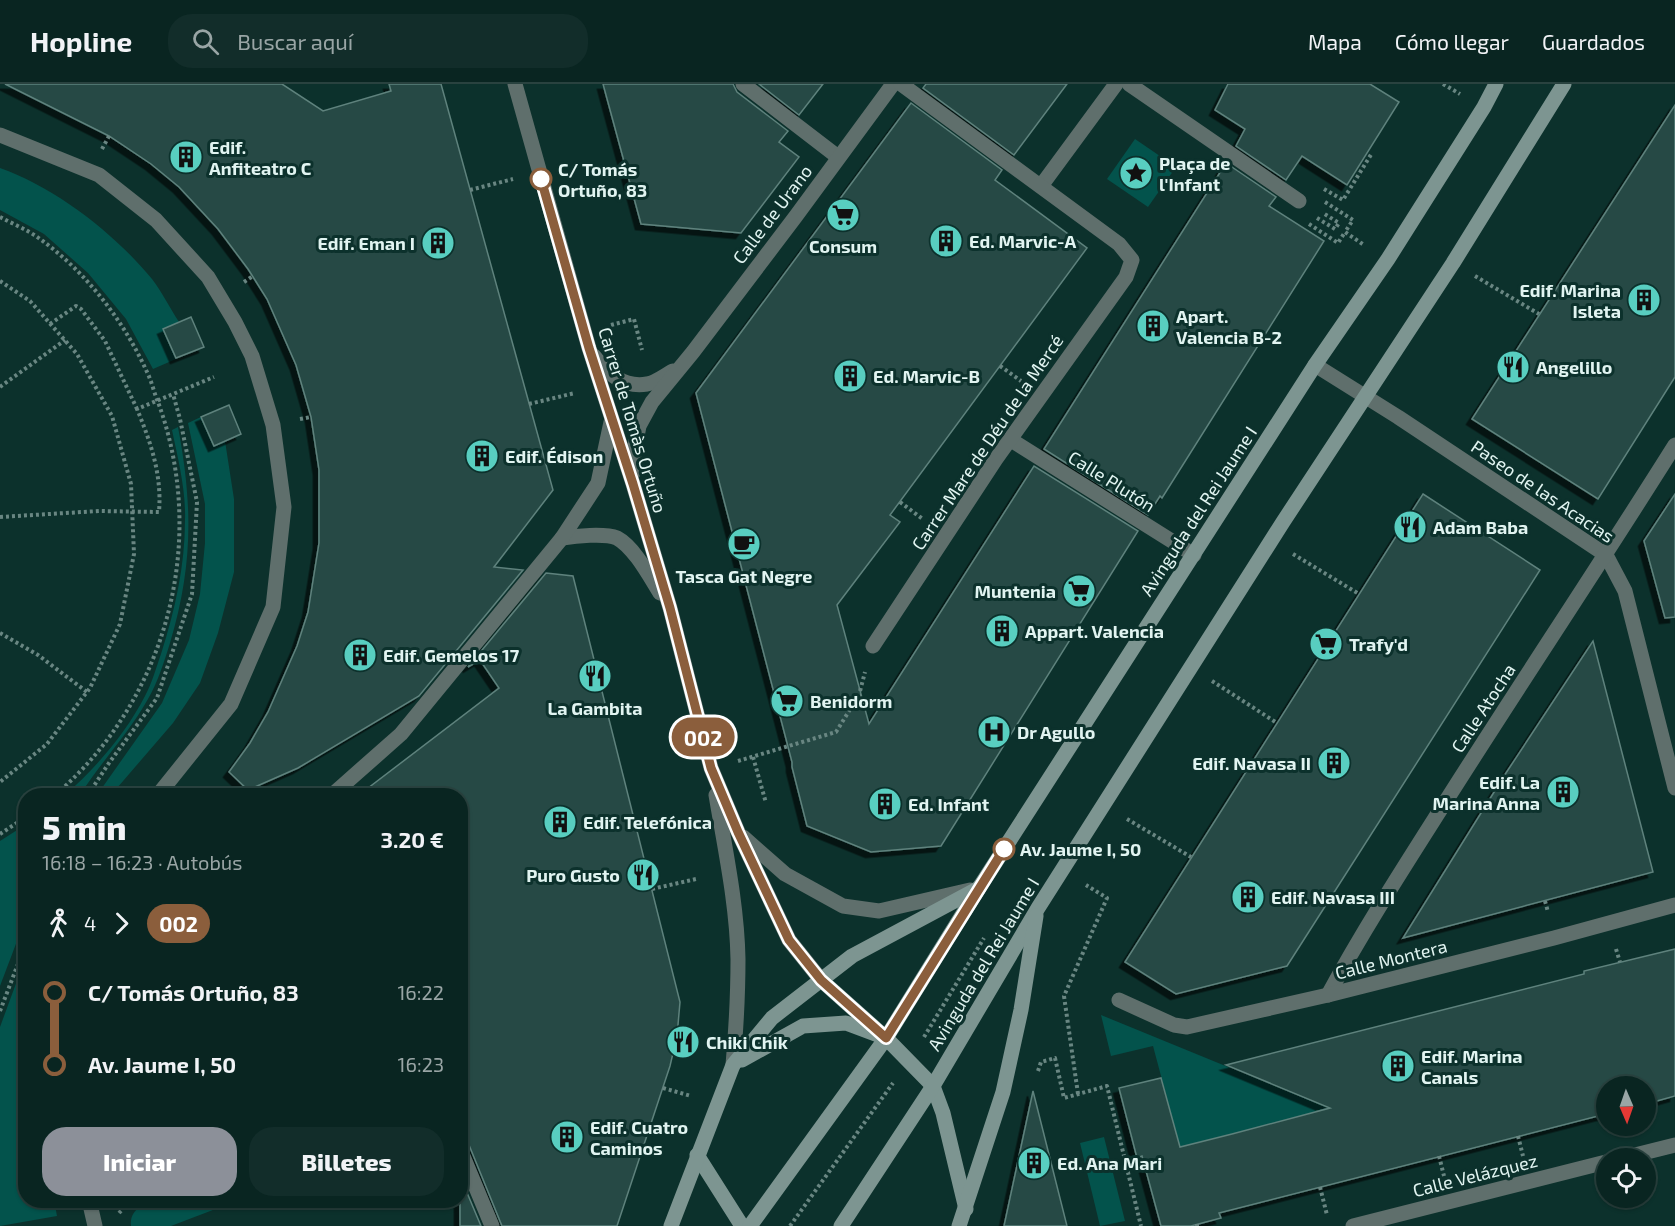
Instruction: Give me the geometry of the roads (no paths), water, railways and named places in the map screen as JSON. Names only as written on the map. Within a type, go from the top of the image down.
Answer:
[{"type":"main road","name":"Avinguda del Rei Jaume I","points":[[750,1226],[886,1038],[979,888],[1315,365],[1388,259],[1484,107],[1496,84]]},
{"type":"main road","name":"Avinguda del Rei Jaume I","points":[[841,1226],[933,1086],[1062,870],[1271,541],[1453,263],[1564,84]]},
{"type":"main road","points":[[671,1226],[733,1065],[772,1018],[852,956],[979,888]]},
{"type":"main road","points":[[959,1226],[1003,1092],[1021,1010],[1038,908]]},
{"type":"main road","points":[[821,980],[886,1038],[933,1086],[948,1130],[966,1209]]},
{"type":"main road","points":[[733,1065],[803,1026],[846,1023],[886,1038]]},
{"type":"main road","points":[[697,1155],[742,1226]]},
{"type":"street","name":"Carrer de Tomàs Ortuño","points":[[515,84],[589,348],[670,608],[711,768],[730,879],[738,957],[733,1065]]},
{"type":"street","points":[[743,84],[838,158]]},
{"type":"street","name":"Calle de Urano","points":[[633,484],[634,452],[639,426],[652,402],[681,367],[893,84]]},
{"type":"street","points":[[900,84],[1041,186],[1116,84]]},
{"type":"street","points":[[1129,84],[1299,201]]},
{"type":"street","points":[[0,135],[99,175],[156,220],[208,277],[235,322],[252,356],[273,424],[284,507],[273,608],[231,704],[164,788]]},
{"type":"street","name":"Carrer Mare de Déu de la Mercé","points":[[873,646],[1011,440],[1126,277],[1132,260],[1119,244],[1041,186]]},
{"type":"street","points":[[589,348],[603,368],[624,383],[648,384],[681,367]]},
{"type":"street","name":"Paseo de las Acacias","points":[[1315,365],[1606,555],[1625,591],[1675,788]]},
{"type":"street","points":[[340,788],[401,734],[562,538],[598,483],[611,417]]},
{"type":"street","name":"Calle Plutón","points":[[1011,440],[1194,555]]},
{"type":"street","name":"Calle Atocha","points":[[1328,995],[1380,904],[1474,755],[1606,555],[1675,445]]},
{"type":"street","points":[[562,538],[583,535],[617,538],[632,552],[670,608]]},
{"type":"street","name":"Carrer de Tomàs Ortuño","points":[[711,768],[738,832],[789,940],[821,980]]},
{"type":"street","points":[[738,832],[785,873],[843,906],[879,911],[979,888]]},
{"type":"street","name":"Calle Montera","points":[[1119,1000],[1174,1025],[1187,1027],[1328,995],[1554,938],[1675,904]]},
{"type":"street","points":[[1656,1150],[1675,1145]]},
{"type":"street","name":"Calle Velázquez","points":[[1353,1226],[1596,1165]]},
{"type":"street","points":[[468,1168],[492,1226]]},
{"type":"street","points":[[91,1208],[95,1226]]},
{"type":"place","name":"Edif. Anfiteatro C","points":[[186,157]]},
{"type":"place","name":"Plaça de l'Infant","points":[[1136,173]]},
{"type":"place","name":"C/ Tomás Ortuño, 83","points":[[541,179]]},
{"type":"place","name":"Consum","points":[[843,215]]},
{"type":"place","name":"Ed. Marvic-A","points":[[946,241]]},
{"type":"place","name":"Edif. Eman I","points":[[438,243]]},
{"type":"place","name":"Edif. Marina Isleta","points":[[1644,300]]},
{"type":"place","name":"Apart. Valencia B-2","points":[[1153,326]]},
{"type":"place","name":"Angelillo","points":[[1513,367]]},
{"type":"place","name":"Ed. Marvic-B","points":[[850,376]]},
{"type":"place","name":"Edif. Édison","points":[[482,456]]},
{"type":"place","name":"Adam Baba","points":[[1410,527]]},
{"type":"place","name":"Tasca Gat Negre","points":[[744,544]]},
{"type":"place","name":"Muntenia","points":[[1079,591]]},
{"type":"place","name":"Appart. Valencia","points":[[1002,631]]},
{"type":"place","name":"Trafy'd","points":[[1326,644]]},
{"type":"place","name":"Edif. Gemelos 17","points":[[360,655]]},
{"type":"place","name":"La Gambita","points":[[595,676]]},
{"type":"place","name":"Benidorm","points":[[787,701]]},
{"type":"place","name":"Dr Agullo","points":[[994,732]]},
{"type":"place","name":"Edif. Navasa II","points":[[1334,763]]},
{"type":"place","name":"Edif. La Marina Anna","points":[[1563,792]]},
{"type":"place","name":"Ed. Infant","points":[[885,804]]},
{"type":"place","name":"Edif. Telefónica","points":[[560,822]]},
{"type":"place","name":"Av. Jaume I, 50","points":[[1004,849]]},
{"type":"place","name":"Puro Gusto","points":[[643,875]]},
{"type":"place","name":"Edif. Navasa III","points":[[1248,897]]},
{"type":"place","name":"Chiki Chik","points":[[683,1042]]},
{"type":"place","name":"Edif. Marina Canals","points":[[1398,1066]]},
{"type":"place","name":"Edif. Cuatro Caminos","points":[[567,1137]]},
{"type":"place","name":"Ed. Ana Mari","points":[[1034,1163]]}]
